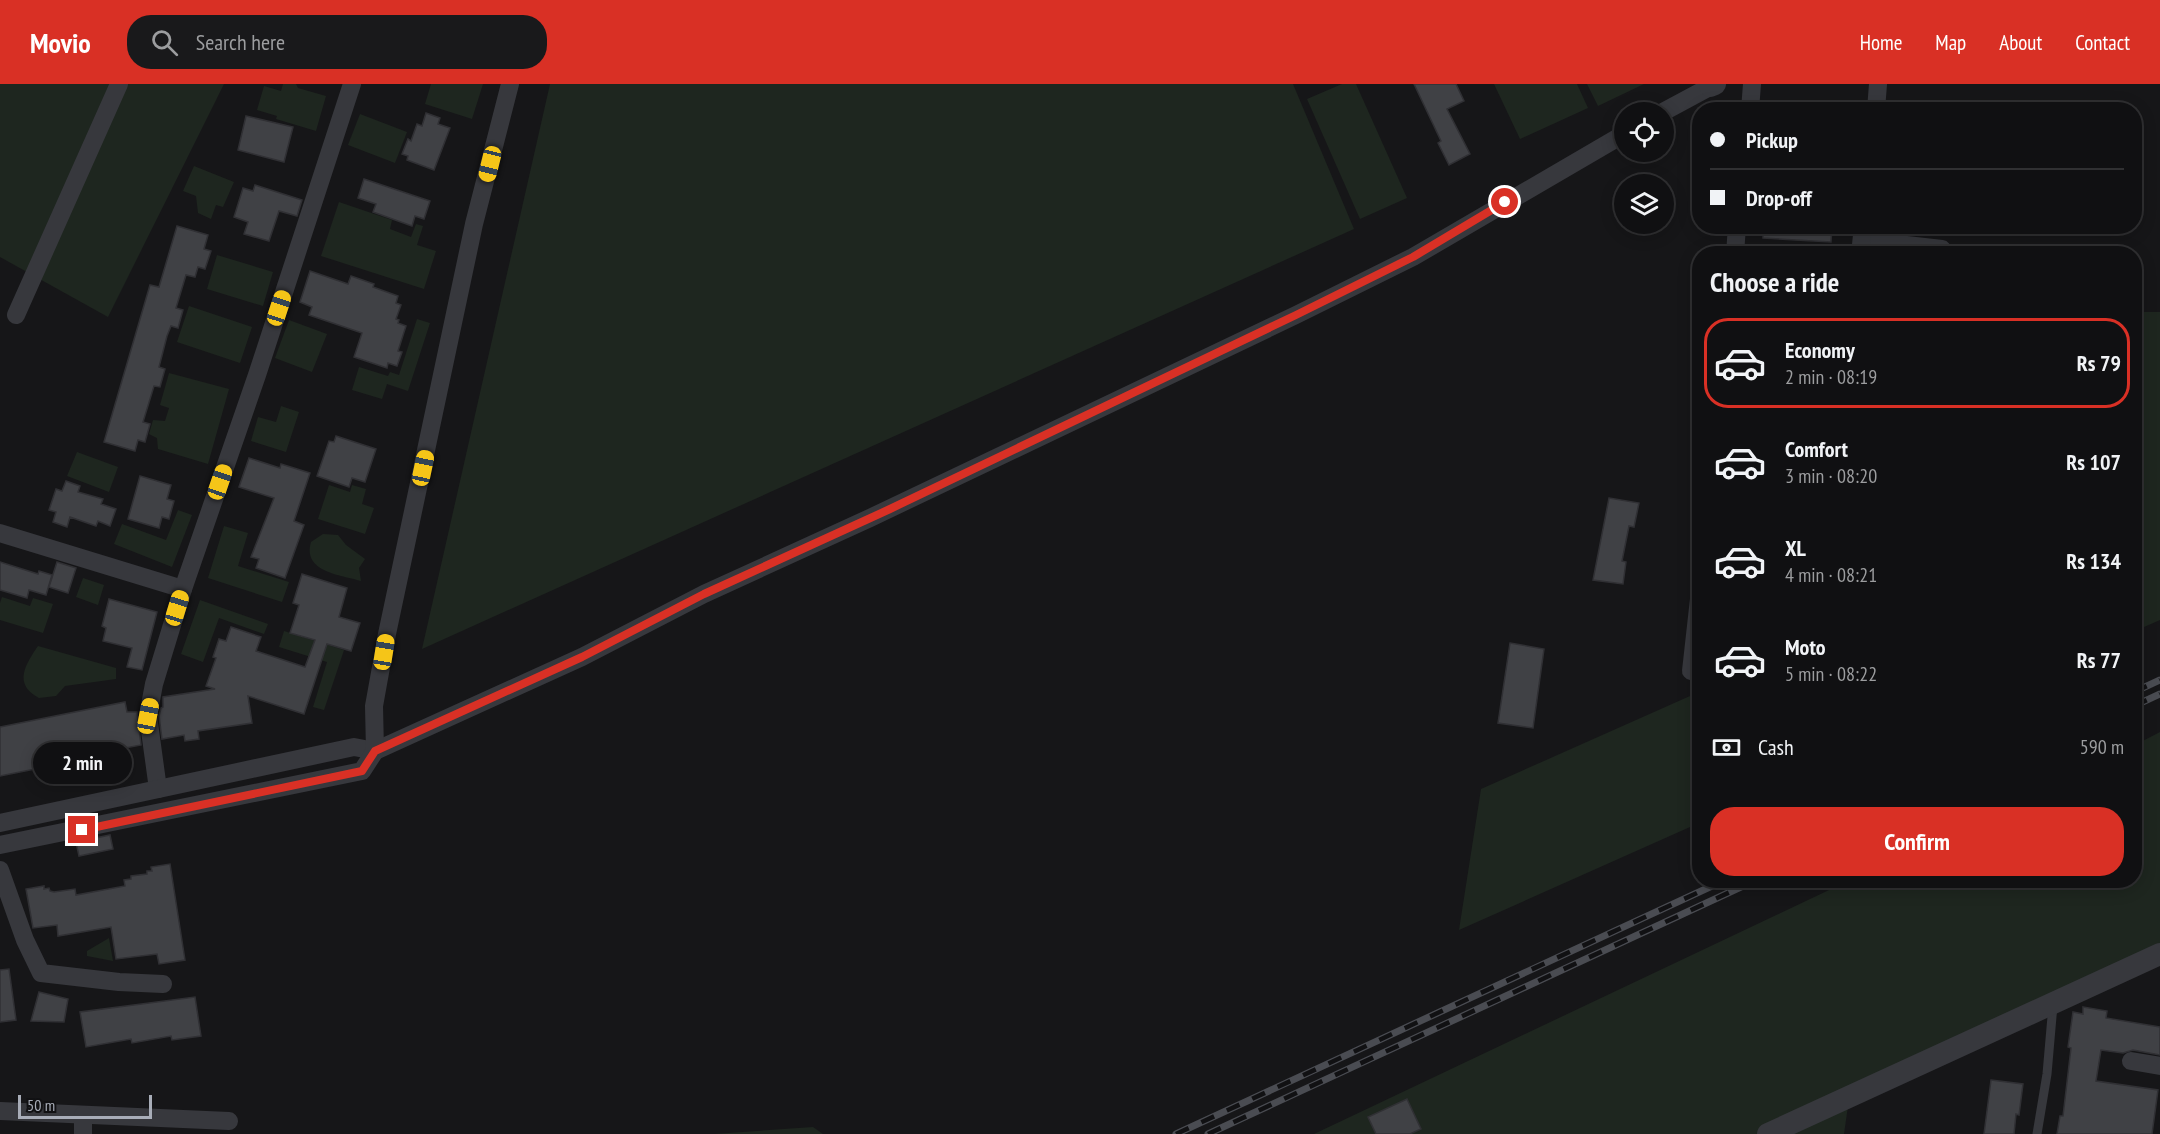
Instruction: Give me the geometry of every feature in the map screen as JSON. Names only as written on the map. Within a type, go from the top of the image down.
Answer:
[{"type":"street","points":[[16,315],[119,84]]},
{"type":"street","points":[[158,789],[148,716],[154,684],[183,589],[257,375],[352,84]]},
{"type":"street","points":[[375,751],[374,706],[387,634],[474,224],[510,84]]},
{"type":"street","points":[[1674,106],[1713,84]]},
{"type":"street","points":[[1751,102],[1752,84]]},
{"type":"street","points":[[1877,102],[1878,84]]},
{"type":"street","points":[[0,845],[362,771],[375,751],[582,657],[704,594],[880,513],[1413,257],[1614,140]]},
{"type":"street","points":[[1862,240],[1915,246]]},
{"type":"street","points":[[0,533],[183,589]]},
{"type":"street","points":[[1691,671],[1692,662]]},
{"type":"street","points":[[0,823],[354,747],[375,751]]},
{"type":"street","points":[[0,870],[25,940],[40,973],[119,982],[163,984]]},
{"type":"street","points":[[1768,1134],[2160,954]]},
{"type":"street","points":[[2131,1061],[2160,1066]]},
{"type":"street","points":[[0,1111],[229,1121]]},
{"type":"street","points":[[83,1115],[83,1134]]},
{"type":"lane","points":[[2037,1134],[2047,1074],[2053,1003]]},
{"type":"shaded area","points":[[0,84],[224,84],[108,317],[0,257]]},
{"type":"shaded area","points":[[283,84],[296,84],[298,88],[326,96],[316,131],[276,119],[277,116],[257,110],[264,86],[281,91]]},
{"type":"shaded area","points":[[431,84],[483,84],[472,119],[425,104]]},
{"type":"shaded area","points":[[550,84],[1293,84],[1354,229],[422,649]]},
{"type":"shaded area","points":[[1342,84],[1356,84],[1407,198],[1360,219],[1307,99]]},
{"type":"shaded area","points":[[1494,84],[1577,84],[1588,108],[1520,139]]},
{"type":"shaded area","points":[[1587,84],[1644,84],[1598,106]]},
{"type":"shaded area","points":[[360,114],[407,132],[395,163],[348,145]]},
{"type":"shaded area","points":[[194,166],[234,182],[223,207],[216,205],[211,219],[198,213],[196,196],[183,191]]},
{"type":"shaded area","points":[[339,202],[392,220],[390,229],[411,237],[416,224],[423,226],[417,245],[436,251],[424,289],[321,256]]},
{"type":"shaded area","points":[[217,255],[273,272],[263,306],[207,289]]},
{"type":"shaded area","points":[[189,306],[252,327],[240,363],[177,342]]},
{"type":"shaded area","points":[[2142,312],[2160,312],[2160,620],[2142,628]]},
{"type":"shaded area","points":[[417,319],[430,323],[408,391],[387,384],[382,399],[352,390],[359,367],[388,376],[390,372],[399,375]]},
{"type":"shaded area","points":[[289,320],[327,334],[312,372],[275,358]]},
{"type":"shaded area","points":[[169,373],[229,389],[208,464],[158,449],[157,438],[149,434],[153,420],[165,421],[169,408],[160,405]]},
{"type":"shaded area","points":[[281,406],[299,412],[286,452],[251,441],[258,417],[276,422]]},
{"type":"shaded area","points":[[77,452],[118,467],[109,492],[67,476]]},
{"type":"shaded area","points":[[329,485],[350,492],[352,485],[366,489],[362,504],[374,508],[365,534],[318,519]]},
{"type":"shaded area","points":[[178,510],[192,515],[172,567],[114,544],[122,524],[166,540]]},
{"type":"shaded area","points":[[224,526],[248,533],[238,566],[289,582],[282,602],[208,578]]},
{"type":"shaded area","points":[[323,534],[338,535],[346,545],[365,559],[359,568],[361,581],[334,574],[318,566],[312,560],[311,542]]},
{"type":"shaded area","points":[[83,578],[104,585],[98,605],[76,597]]},
{"type":"shaded area","points":[[2,597],[30,606],[33,598],[53,604],[43,633],[0,620]]},
{"type":"shaded area","points":[[200,600],[268,624],[264,634],[219,618],[203,662],[181,654]]},
{"type":"shaded area","points":[[284,631],[344,650],[324,710],[313,707],[327,662],[279,647]]},
{"type":"shaded area","points":[[38,646],[116,668],[116,679],[65,686],[56,696],[39,698],[26,687],[24,680],[26,667]]},
{"type":"shaded area","points":[[1692,695],[1692,826],[1459,930],[1481,789]]},
{"type":"shaded area","points":[[2160,732],[2160,949],[1760,1134],[1314,1134],[1833,888],[2142,888],[2142,741]]},
{"type":"shaded area","points":[[109,938],[113,961],[87,956],[87,951]]},
{"type":"shaded area","points":[[1848,1106],[1844,1134],[1789,1134]]},
{"type":"shaded area","points":[[813,1127],[823,1134],[714,1134]]},
{"type":"building","points":[[1414,84],[1456,84],[1464,101],[1447,109],[1470,154],[1449,165],[1438,143],[1441,141]]},
{"type":"building","points":[[426,113],[440,118],[438,124],[450,128],[434,170],[407,160],[408,156],[402,154],[408,139],[411,141],[417,124],[422,126]]},
{"type":"building","points":[[246,116],[293,127],[284,162],[238,150]]},
{"type":"building","points":[[364,179],[430,201],[424,219],[415,216],[412,226],[373,212],[376,204],[358,198]]},
{"type":"building","points":[[255,185],[302,200],[297,216],[279,211],[269,241],[244,234],[248,222],[234,217],[243,188],[253,191]]},
{"type":"building","points":[[177,226],[208,235],[204,249],[211,251],[205,269],[198,267],[195,277],[186,275],[176,308],[183,310],[178,328],[171,326],[167,336],[159,367],[165,369],[160,387],[154,386],[143,422],[150,424],[145,442],[138,440],[135,451],[104,442],[150,285],[159,287]]},
{"type":"building","points":[[1763,234],[1832,234],[1831,242],[1763,238]]},
{"type":"building","points":[[310,271],[348,284],[351,276],[398,296],[396,303],[401,305],[396,319],[399,320],[398,323],[406,326],[398,351],[402,352],[397,366],[388,363],[387,368],[354,357],[362,333],[309,315],[312,307],[300,302]]},
{"type":"building","points":[[336,436],[376,449],[365,482],[352,478],[349,487],[317,476],[329,441],[334,442]]},
{"type":"building","points":[[249,458],[280,468],[281,464],[310,473],[294,521],[304,525],[285,578],[256,568],[259,559],[251,557],[274,498],[239,487]]},
{"type":"building","points":[[140,476],[171,485],[167,499],[174,501],[169,519],[162,517],[159,528],[128,519]]},
{"type":"building","points":[[66,481],[80,486],[78,492],[103,499],[101,504],[116,509],[110,526],[98,521],[96,526],[70,517],[67,527],[53,522],[56,512],[49,510],[56,489],[62,491]]},
{"type":"building","points":[[1609,498],[1639,503],[1634,527],[1629,526],[1622,561],[1626,562],[1623,584],[1593,580]]},
{"type":"building","points":[[0,562],[38,574],[39,571],[52,575],[46,595],[29,590],[27,598],[0,590]]},
{"type":"building","points":[[57,562],[76,568],[68,593],[49,587]]},
{"type":"building","points":[[302,574],[347,588],[339,617],[360,623],[351,651],[327,644],[304,714],[248,696],[252,723],[198,731],[199,739],[185,741],[184,735],[162,739],[159,716],[163,707],[163,697],[215,689],[206,686],[216,658],[213,657],[219,639],[226,641],[231,627],[261,637],[256,651],[305,667],[315,640],[290,633],[299,605],[293,603]]},
{"type":"building","points":[[109,599],[157,612],[142,670],[127,667],[132,648],[103,641],[106,628],[102,626]]},
{"type":"building","points":[[1510,643],[1544,649],[1533,728],[1498,723]]},
{"type":"building","points":[[125,702],[127,712],[137,712],[141,745],[120,749],[120,752],[0,776],[0,727]]},
{"type":"building","points":[[110,835],[113,849],[79,856],[76,842]]},
{"type":"building","points":[[170,864],[185,960],[159,964],[157,954],[116,959],[111,927],[58,936],[57,925],[33,928],[26,889],[44,886],[44,889],[49,888],[54,892],[75,889],[76,895],[125,886],[124,880],[131,879],[131,876],[147,874],[147,871],[152,871],[151,867]]},
{"type":"building","points":[[9,969],[16,1020],[0,1022],[0,970]]},
{"type":"building","points":[[39,992],[68,999],[64,1022],[31,1021]]},
{"type":"building","points":[[195,997],[201,1036],[172,1040],[171,1036],[132,1043],[131,1039],[86,1047],[80,1012]]},
{"type":"building","points":[[2083,1007],[2107,1011],[2106,1018],[2160,1027],[2160,1055],[2133,1050],[2123,1053],[2101,1050],[2096,1081],[2158,1090],[2152,1134],[2057,1134],[2060,1116],[2063,1116],[2073,1012],[2083,1014]]},
{"type":"building","points":[[1991,1080],[2023,1084],[2014,1134],[1984,1134]]},
{"type":"building","points":[[1407,1099],[1421,1129],[1410,1134],[1376,1134],[1368,1117]]},
{"type":"railway","points":[[2142,688],[2160,680]]},
{"type":"railway","points":[[2142,702],[2160,694]]},
{"type":"railway","points":[[1176,1134],[1708,888]]},
{"type":"railway","points":[[1208,1134],[1739,888]]},
{"type":"route","points":[[82,830],[362,771],[375,751],[582,657],[704,594],[890,509],[1296,315],[1413,257],[1505,202]]}]
